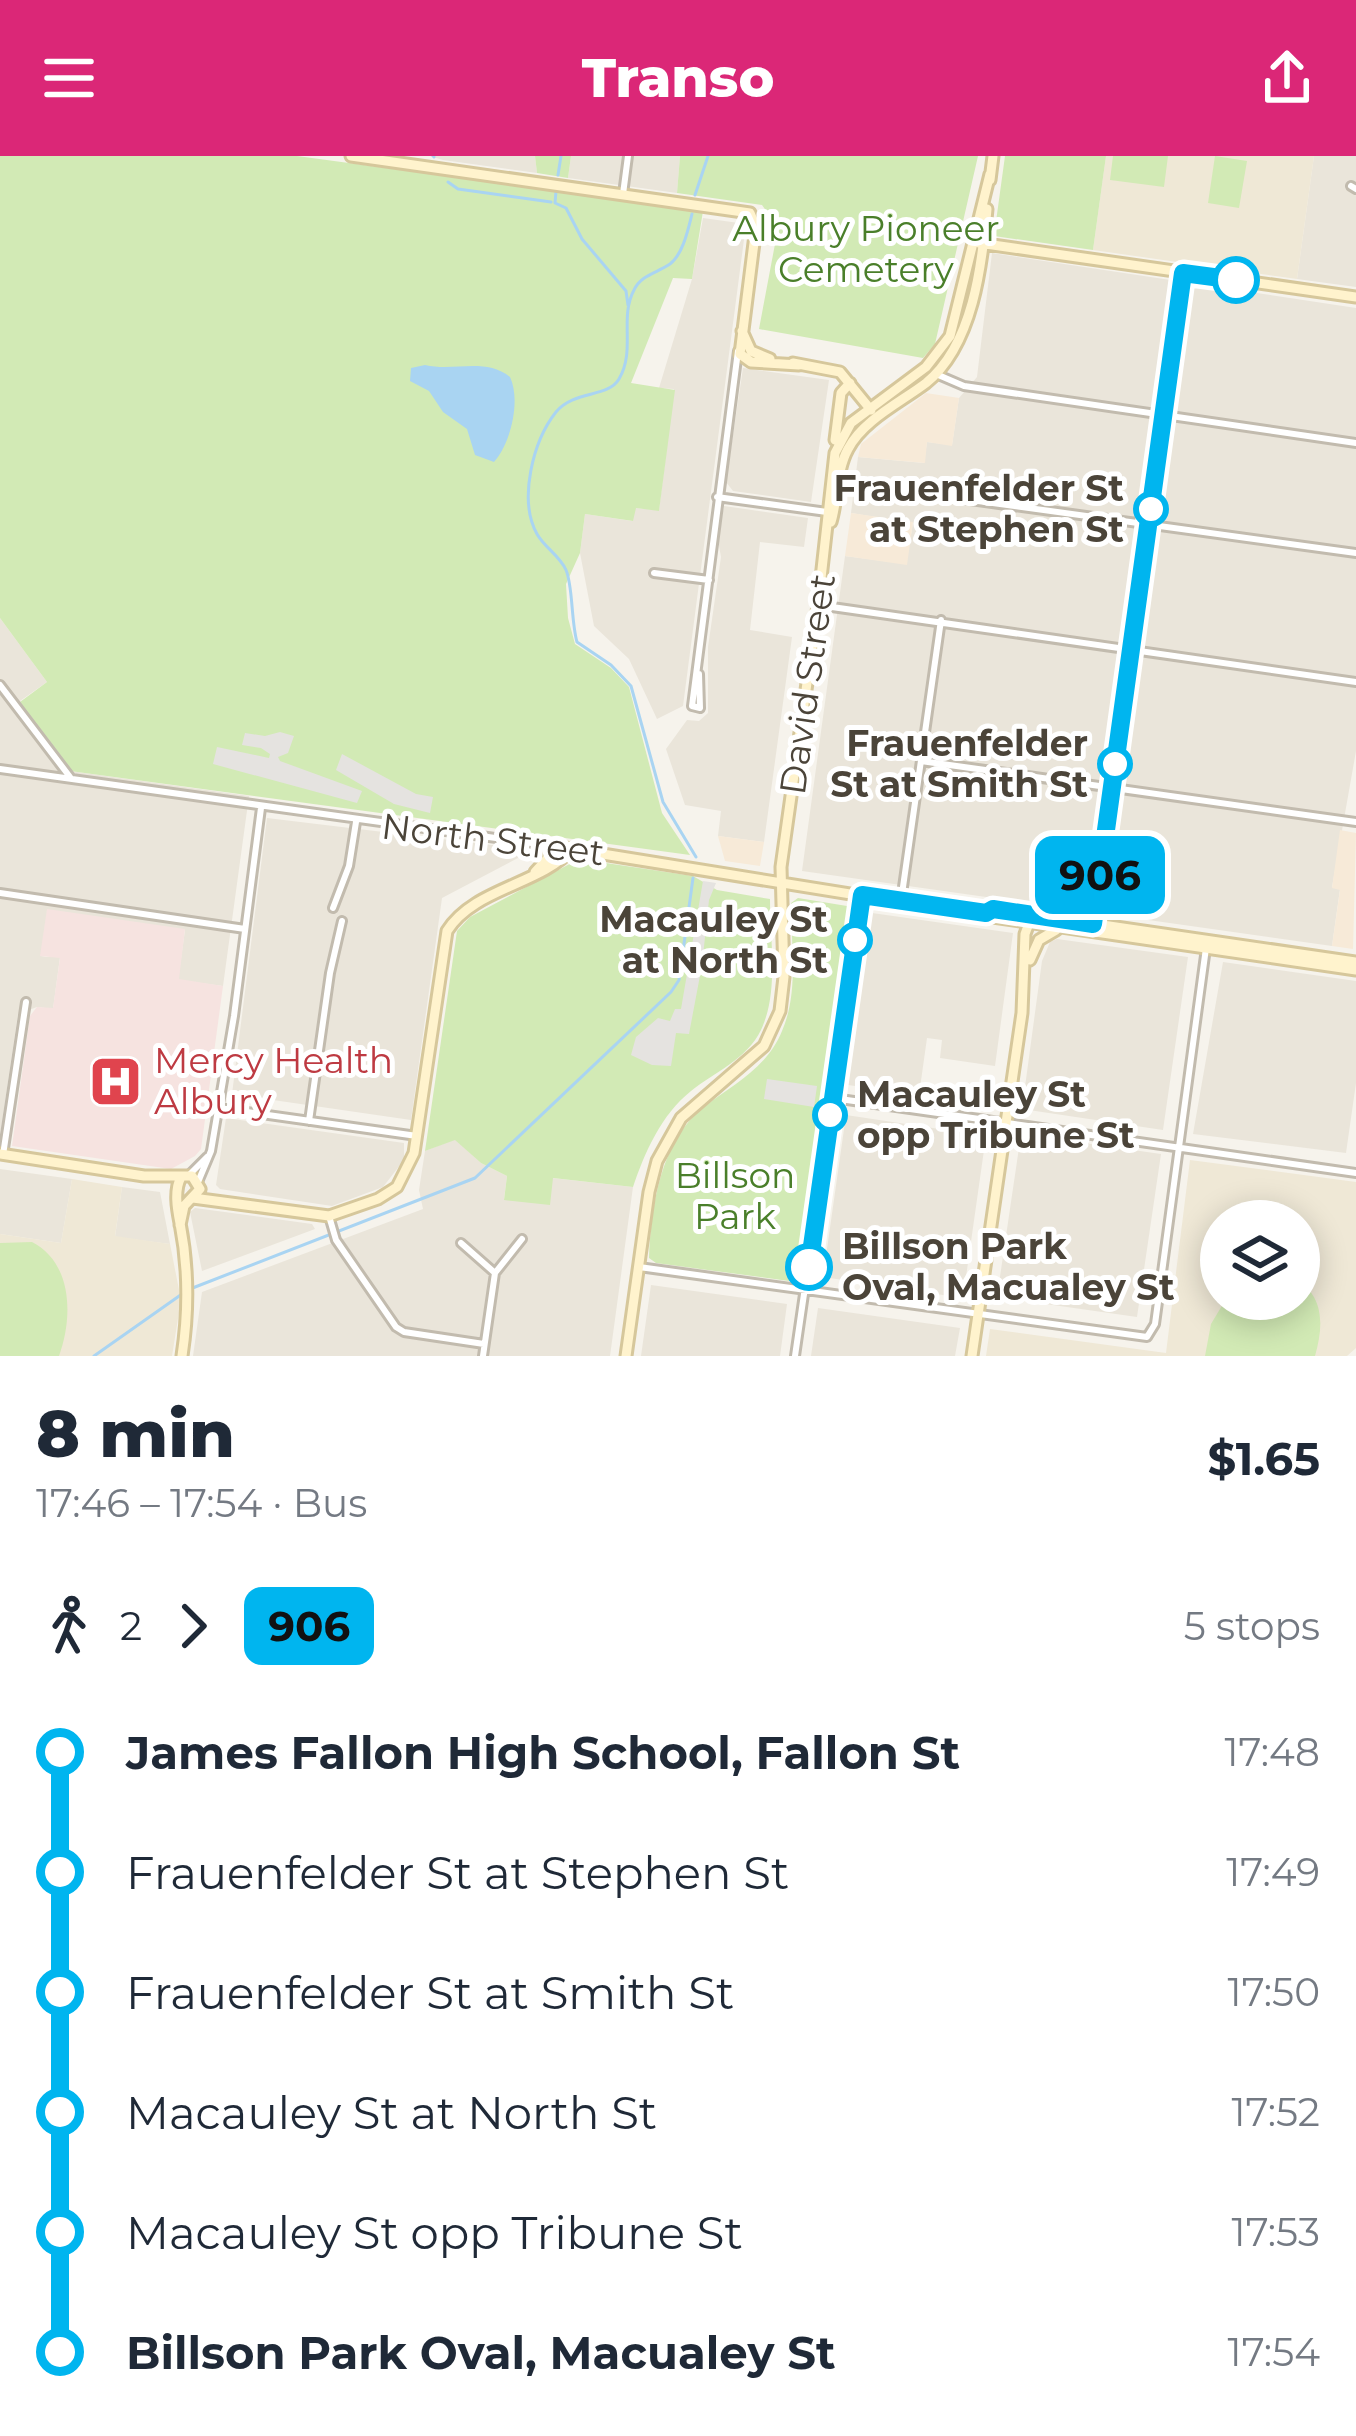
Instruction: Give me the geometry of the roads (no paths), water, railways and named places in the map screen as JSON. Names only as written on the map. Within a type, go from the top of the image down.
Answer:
[{"type":"main road","points":[[351,156],[478,169],[741,211],[754,217],[743,326],[748,361],[833,370],[850,383],[878,419]]},
{"type":"main road","points":[[936,374],[964,324],[993,156]]},
{"type":"main road","points":[[979,243],[1356,297]]},
{"type":"main road","name":"David Street","points":[[827,536],[834,458],[844,431],[938,355],[956,318],[979,243]]},
{"type":"main road","name":"David Street","points":[[626,1356],[650,1183],[670,1132],[693,1106],[752,1060],[778,1021],[784,976],[781,882],[827,536],[847,449],[936,374]]},
{"type":"main road","points":[[834,458],[842,391],[850,383]]},
{"type":"main road","points":[[535,872],[553,846]]},
{"type":"main road","name":"North Street","points":[[553,846],[1206,948],[1356,963]]},
{"type":"main road","points":[[2,1155],[144,1176],[230,1202],[329,1222],[378,1199],[397,1187],[411,1166],[447,931],[464,913],[558,862],[572,849]]},
{"type":"main road","points":[[972,1356],[1031,920]]},
{"type":"main road","name":"North Street","points":[[1031,920],[1093,924],[1356,963]]},
{"type":"main road","points":[[1028,963],[1043,936],[1071,928]]},
{"type":"main road","points":[[182,1356],[189,1296],[181,1226],[188,1188]]},
{"type":"street","points":[[622,194],[628,156]]},
{"type":"street","points":[[1093,924],[1183,273]]},
{"type":"street","points":[[692,706],[700,708],[698,658],[717,496],[743,349]]},
{"type":"street","points":[[936,374],[950,383],[1356,443]]},
{"type":"street","points":[[839,482],[1356,553]]},
{"type":"street","points":[[717,496],[827,512]]},
{"type":"street","points":[[654,572],[709,580]]},
{"type":"street","points":[[818,605],[1356,682]]},
{"type":"street","points":[[901,901],[941,620]]},
{"type":"street","points":[[1,688],[70,777]]},
{"type":"street","points":[[921,761],[1356,823]]},
{"type":"street","name":"North Street","points":[[0,769],[553,846]]},
{"type":"street","points":[[188,1188],[211,1151],[261,808]]},
{"type":"street","points":[[333,908],[349,866],[356,821]]},
{"type":"street","points":[[0,893],[245,929]]},
{"type":"street","points":[[795,1356],[862,895]]},
{"type":"street","points":[[309,1120],[342,920]]},
{"type":"street","points":[[638,1267],[1142,1338],[1154,1331],[1206,948]]},
{"type":"street","points":[[2,1155],[26,1002]]},
{"type":"street","points":[[832,1098],[1356,1173]]},
{"type":"street","points":[[218,1108],[417,1136]]},
{"type":"street","points":[[329,1222],[335,1238],[400,1330],[484,1344]]},
{"type":"street","points":[[483,1356],[495,1274],[522,1239]]},
{"type":"street","points":[[461,1243],[495,1274]]},
{"type":"water","points":[[480,366],[510,377],[515,397],[512,421],[494,462],[475,455],[467,429],[443,412],[429,391],[410,381],[411,368]]},
{"type":"waterway","points":[[558,175],[561,156]]},
{"type":"waterway","points":[[695,195],[708,156]]},
{"type":"waterway","points":[[448,182],[458,189],[551,202]]},
{"type":"waterway","points":[[556,191],[555,203],[566,208],[582,239],[626,291],[628,305]]},
{"type":"waterway","points":[[692,214],[675,260],[634,290],[619,379],[607,389],[563,405],[548,424],[531,471],[529,505],[537,534],[566,570],[577,642],[611,665],[631,686],[663,802],[696,857]]},
{"type":"waterway","points":[[190,1289],[475,1178],[671,992],[679,980],[693,878]]},
{"type":"waterway","points":[[94,1356],[182,1294]]},
{"type":"place","name":"Frauenfelder St at Stephen St","points":[[1151,509]]},
{"type":"place","name":"Frauenfelder St at Smith St","points":[[1115,764]]},
{"type":"place","name":"Macauley St at North St","points":[[855,940]]},
{"type":"place","name":"Mercy Health Albury","points":[[115,1081]]},
{"type":"place","name":"Macauley St opp Tribune St","points":[[830,1115]]},
{"type":"place","name":"Billson Park Oval, Macualey St","points":[[809,1267]]},
{"type":"park label","name":"Albury Pioneer Cemetery","points":[[866,248]]},
{"type":"park label","name":"Billson Park","points":[[735,1196]]}]
